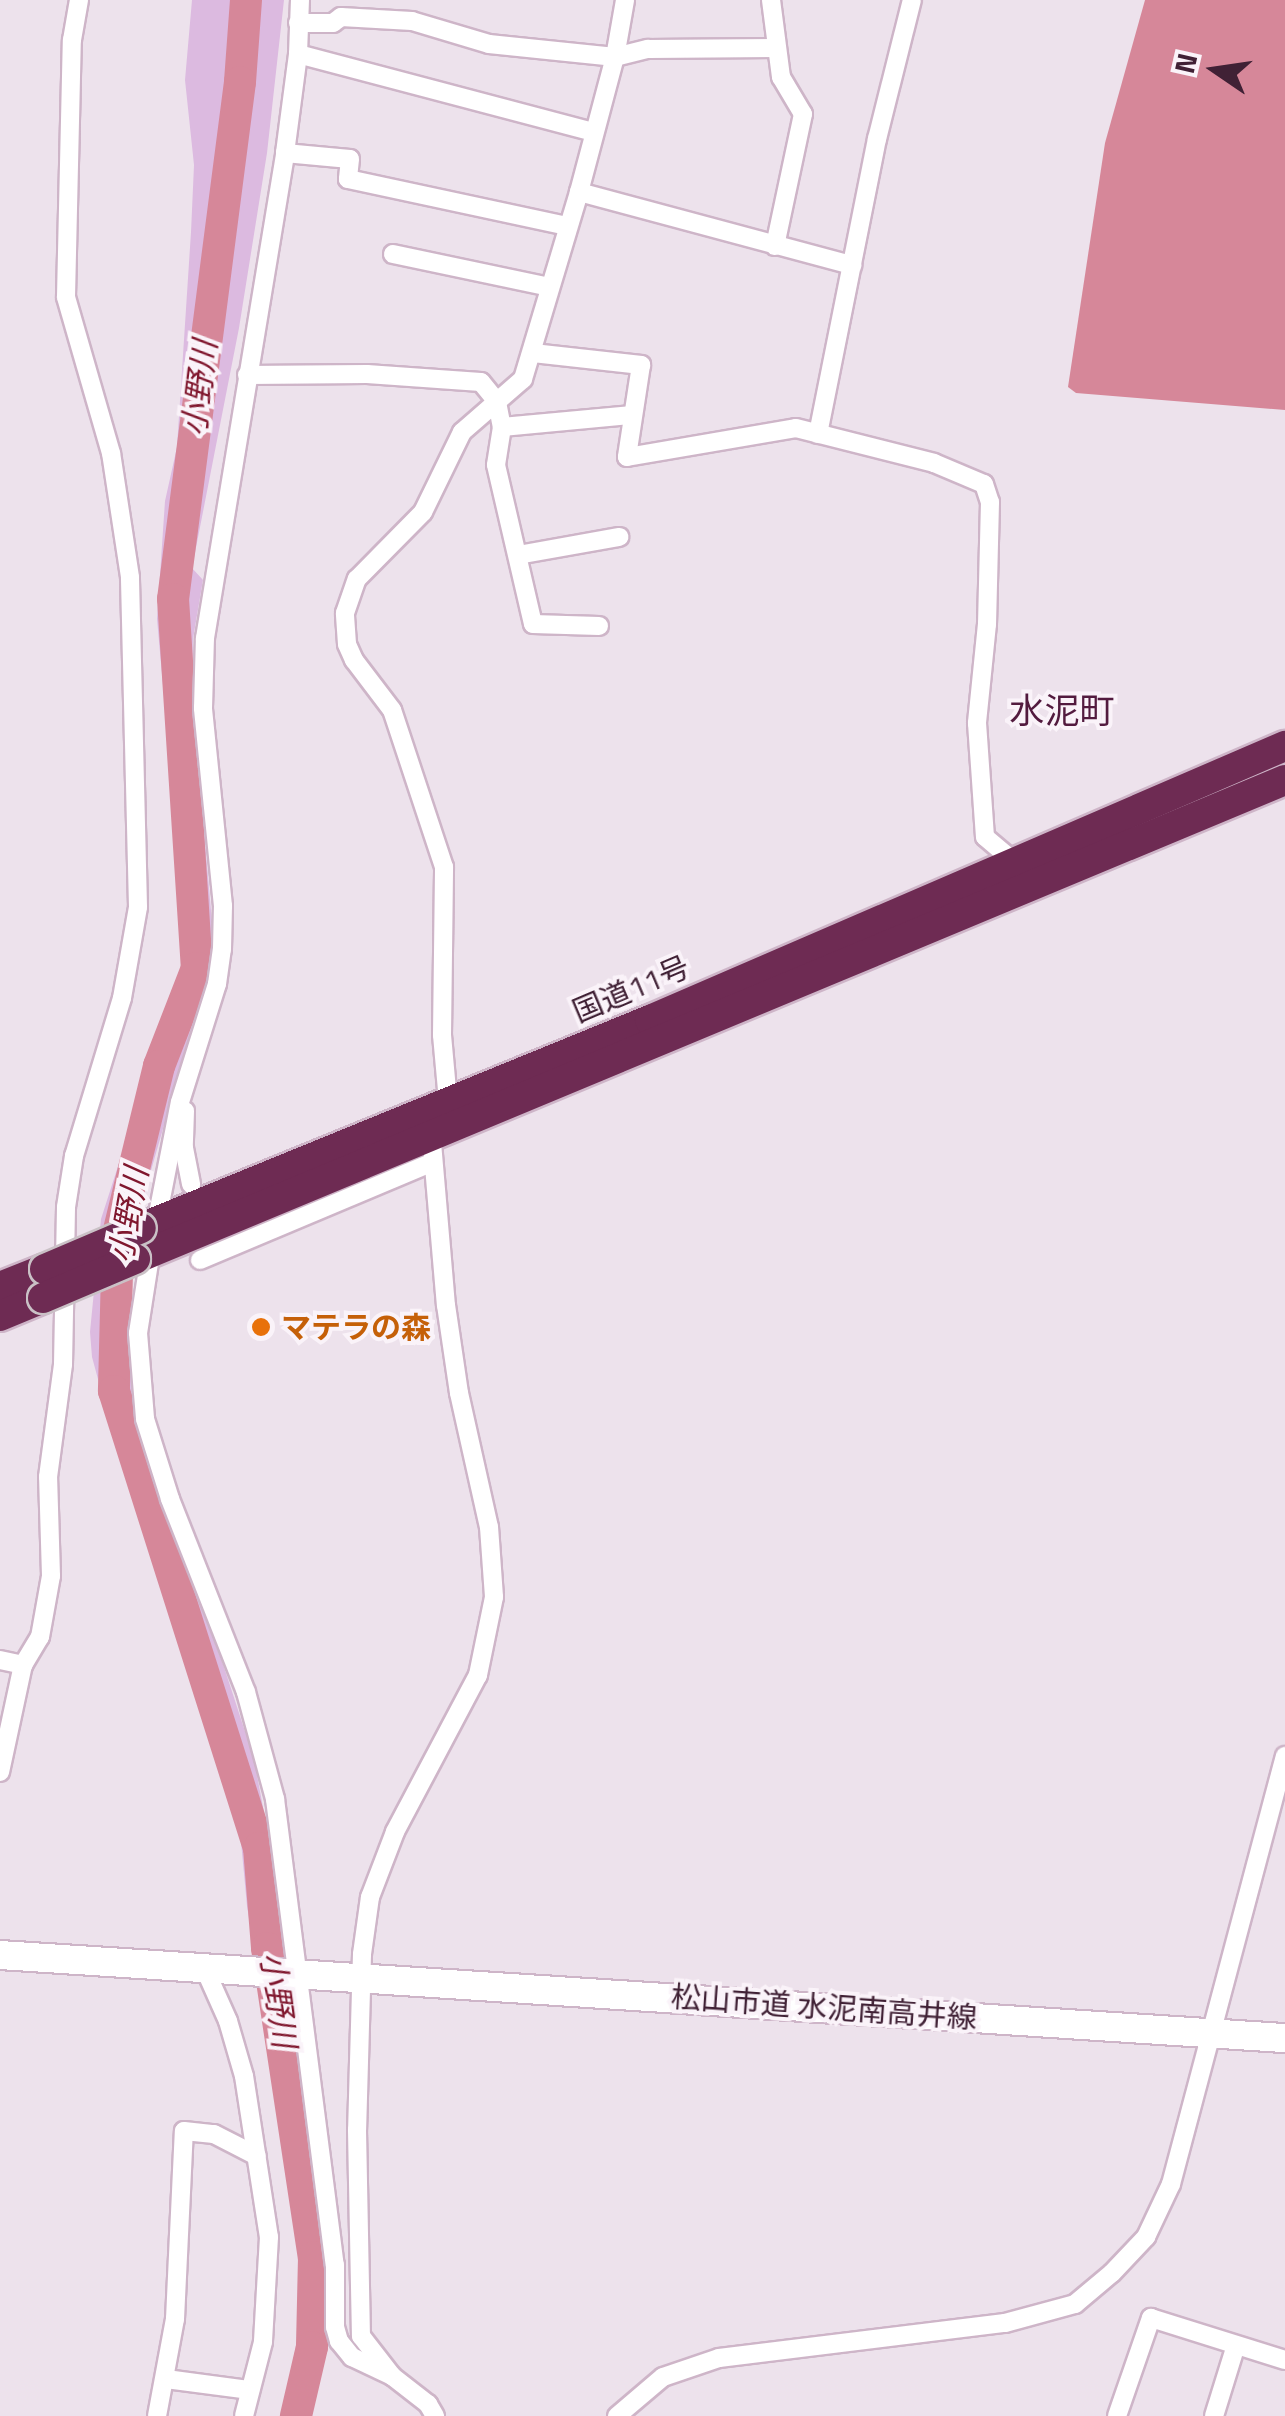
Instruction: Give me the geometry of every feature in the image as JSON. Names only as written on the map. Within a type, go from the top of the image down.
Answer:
[{"type":"highway","name":"国道11号","points":[[146,1241],[430,1149],[1028,873],[1285,746]]},
{"type":"highway","name":"国道11号","points":[[0,1316],[44,1284],[448,1101],[1028,873],[1285,780]]},
{"type":"highway","name":"国道11号","points":[[0,1287],[44,1284]]},
{"type":"street","points":[[0,1772],[23,1664],[40,1637],[51,1576],[48,1477],[64,1364],[66,1207],[79,1138],[122,998],[138,906],[130,577],[111,453],[66,297],[70,0]]},
{"type":"street","points":[[72,40],[79,0]]},
{"type":"street","points":[[300,0],[298,54],[285,154],[210,599],[203,676],[224,906],[222,949],[217,984],[180,1102],[146,1241],[138,1333],[146,1419],[170,1500],[246,1692],[275,1799],[294,1974],[335,2265],[338,2341],[352,2357],[392,2376],[428,2404],[435,2416]]},
{"type":"street","points":[[392,2376],[362,2336],[358,2315],[362,1978],[370,1897],[395,1832],[478,1676],[494,1597],[489,1527],[458,1392],[430,1149],[448,1101],[442,1035],[444,867],[392,710],[354,660],[347,644],[344,613],[357,579],[423,512],[462,432],[523,379],[615,57],[625,0]]},
{"type":"street","points":[[771,0],[775,48],[787,93],[803,114],[775,246]]},
{"type":"street","points":[[818,434],[912,0]]},
{"type":"street","points":[[298,23],[332,23],[341,17],[412,21],[489,44],[615,57],[662,48],[775,48]]},
{"type":"street","points":[[298,54],[594,132]]},
{"type":"street","points":[[285,154],[350,159],[348,179],[567,226]]},
{"type":"street","points":[[578,192],[852,266]]},
{"type":"street","points":[[393,254],[549,288]]},
{"type":"street","points":[[532,354],[642,366],[627,457],[796,428],[934,463],[984,484],[990,492],[987,624],[977,723],[985,837],[1028,873]]},
{"type":"street","points":[[247,375],[367,374],[481,382],[497,402],[502,427],[496,465],[534,624],[598,626]]},
{"type":"street","points":[[502,427],[632,415]]},
{"type":"street","points":[[518,556],[619,537]]},
{"type":"street","points":[[180,1102],[185,1110],[184,1148],[191,1184]]},
{"type":"street","points":[[200,1260],[430,1149]]},
{"type":"street","points":[[0,1660],[23,1664]]},
{"type":"street","points":[[617,2416],[663,2378],[719,2358],[1005,2323],[1075,2304],[1146,2237],[1171,2184],[1285,1756]]},
{"type":"street","name":"松山市道 水泥南高井線","points":[[0,1955],[1285,2038]]},
{"type":"street","points":[[204,1968],[228,2021],[244,2076],[269,2237],[262,2342],[244,2416]]},
{"type":"street","points":[[157,2416],[175,2320],[184,2131],[214,2134],[257,2156]]},
{"type":"street","points":[[1117,2416],[1151,2318],[1285,2360]]},
{"type":"street","points":[[1214,2416],[1236,2345]]},
{"type":"street","points":[[166,2379],[250,2390]]},
{"type":"shaded area","points":[[192,0],[284,0],[267,153],[239,328],[192,568],[203,580],[193,639],[192,693],[213,934],[198,1008],[143,1198],[125,1296],[126,1339],[140,1446],[224,1667],[254,1759],[281,1904],[278,1924],[328,2297],[326,2332],[307,2416],[282,2416],[300,2326],[302,2276],[295,2195],[247,1906],[239,1820],[200,1674],[189,1656],[192,1653],[118,1453],[92,1357],[90,1332],[101,1219],[189,946],[188,897],[175,819],[157,619],[165,501],[177,447],[191,232],[194,165],[185,80]]},
{"type":"shaded area","points":[[1145,0],[1285,0],[1285,410],[1076,393],[1068,387],[1105,143]]},
{"type":"waterway","name":"小野川","points":[[246,0],[240,82],[173,599],[197,968],[159,1066],[118,1234],[114,1391],[259,1848],[267,1948],[314,2257],[312,2347],[296,2416]]},
{"type":"place","name":"マテラの森","points":[[261,1327]]},
{"type":"district","name":"水泥町","points":[[1062,710]]}]
